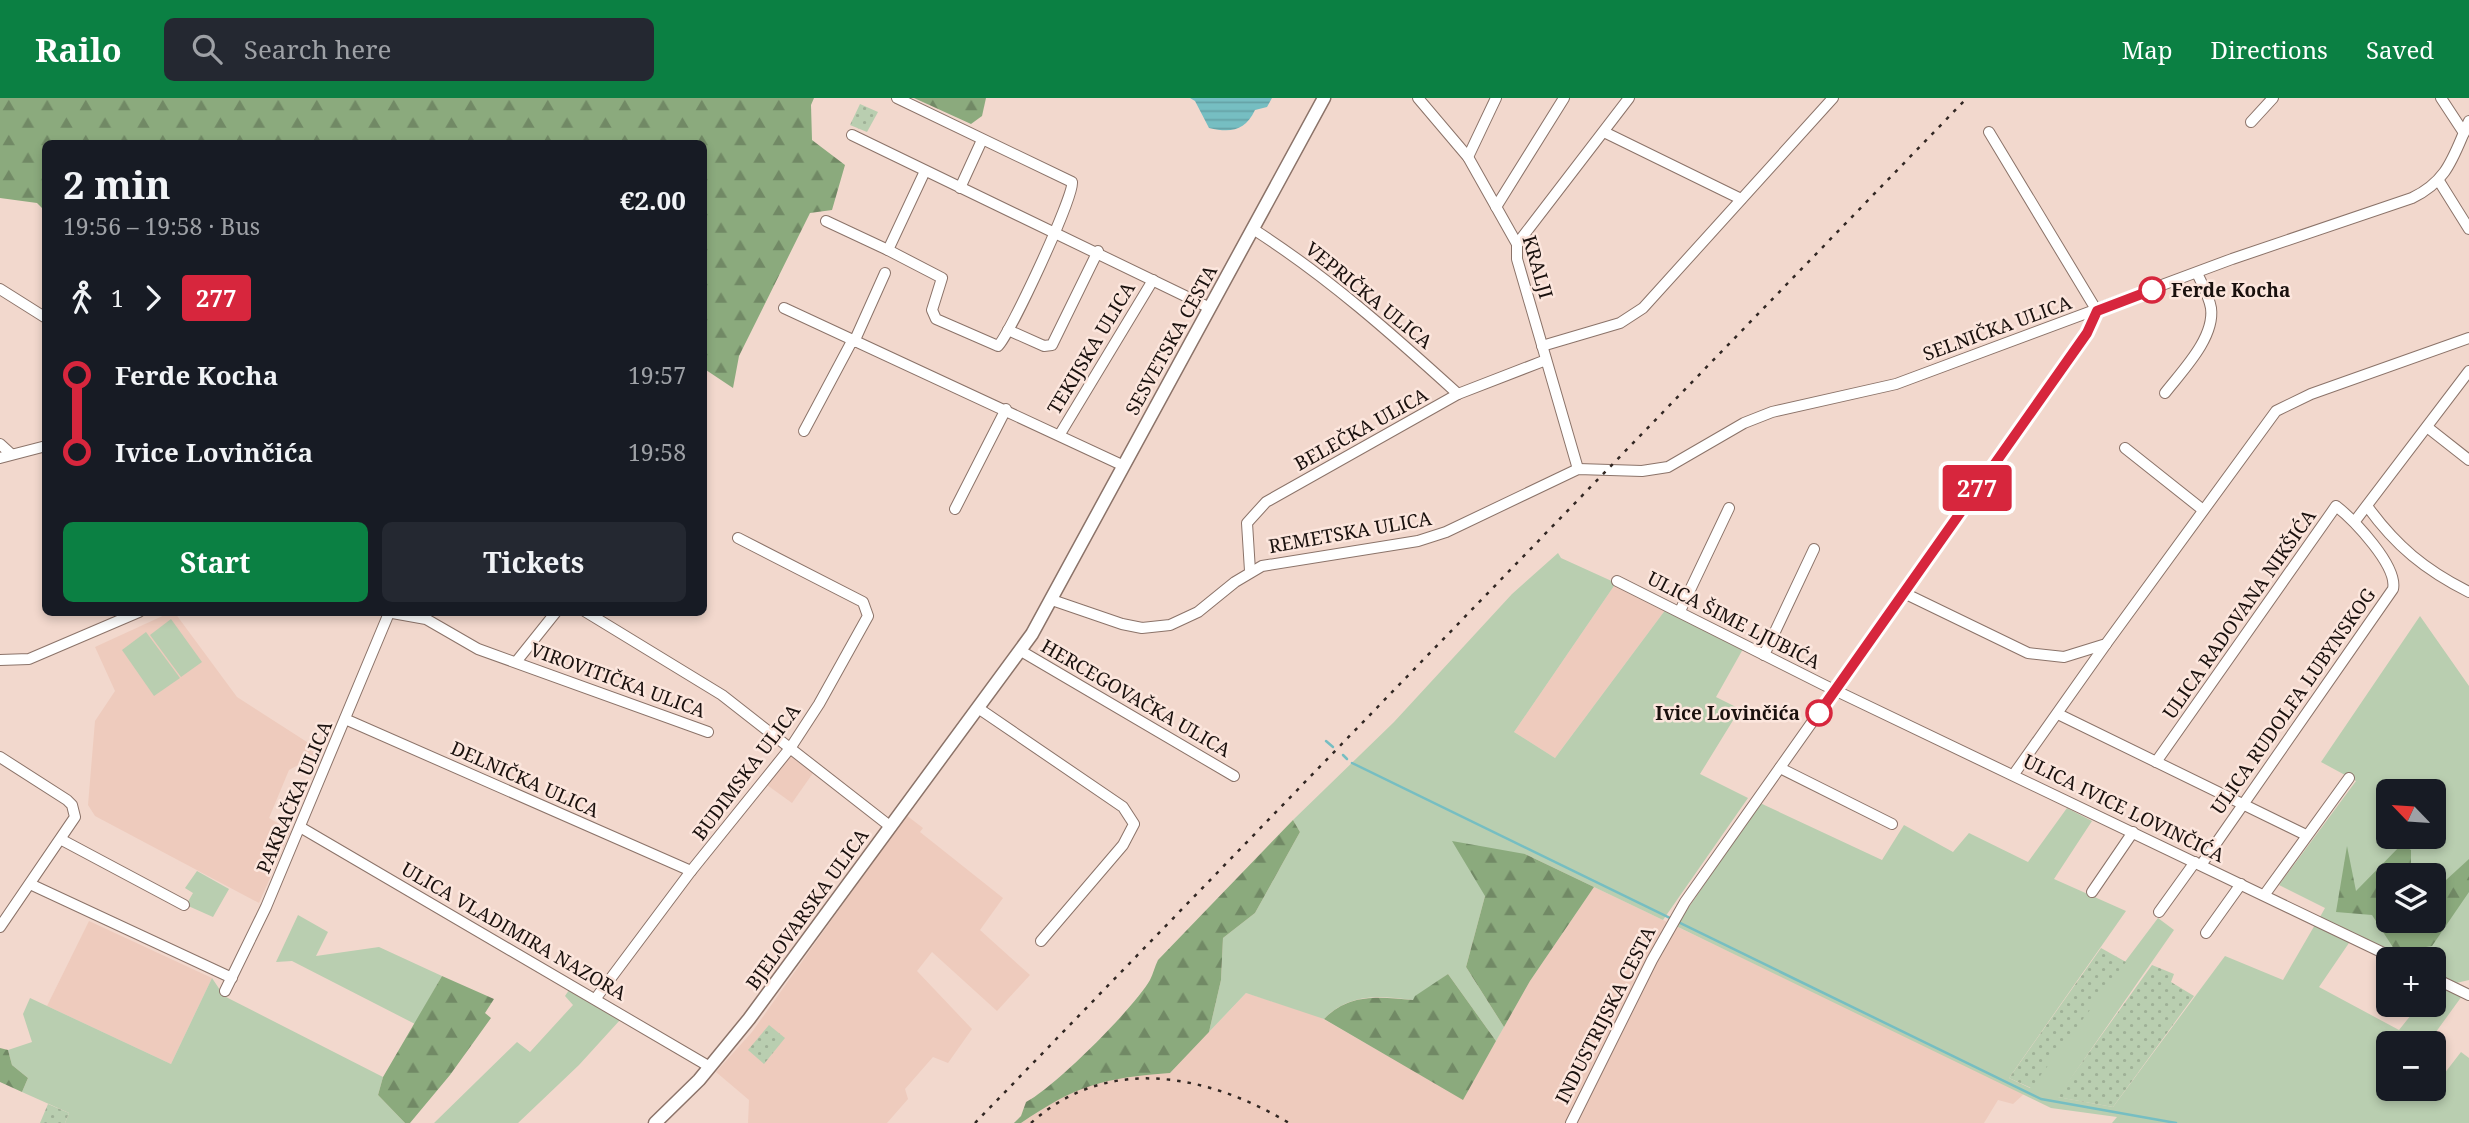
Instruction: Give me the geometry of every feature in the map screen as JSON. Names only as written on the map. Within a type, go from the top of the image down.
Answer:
[{"type":"main road","name":"SESVETSKA CESTA","points":[[1052,600],[1324,98]]},
{"type":"main road","name":"BJELOVARSKA ULICA","points":[[655,1123],[710,1068],[764,1000],[886,824],[1021,651],[1052,600]]},
{"type":"street","points":[[827,220],[942,278],[933,305],[936,319],[994,346],[1001,342],[1073,192],[1072,182],[897,98]]},
{"type":"street","name":"KRALJI","points":[[1418,98],[1468,157],[1517,244],[1517,258],[1578,469]]},
{"type":"street","points":[[1468,157],[1496,98]]},
{"type":"street","points":[[1496,206],[1564,98]]},
{"type":"street","points":[[1517,244],[1629,98]]},
{"type":"street","points":[[1542,346],[1631,317],[1643,308],[1833,98]]},
{"type":"street","points":[[2251,122],[2273,98]]},
{"type":"street","points":[[2441,98],[2464,133]]},
{"type":"street","points":[[2469,121],[2439,181],[2469,229]]},
{"type":"street","points":[[1604,132],[1741,199]]},
{"type":"street","points":[[1989,132],[2097,311]]},
{"type":"street","points":[[852,135],[1098,251],[1210,308]]},
{"type":"street","points":[[960,188],[982,140]]},
{"type":"street","points":[[888,250],[925,171]]},
{"type":"street","name":"SELNIČKA ULICA","points":[[1578,469],[1642,471],[1668,467],[1744,423],[1772,412],[1896,384],[2197,273],[2388,208],[2423,193],[2439,181]]},
{"type":"street","name":"VEPRIČKA ULICA","points":[[1253,229],[1314,268],[1378,321],[1458,394]]},
{"type":"street","points":[[1008,330],[1044,346],[1052,345],[1098,251]]},
{"type":"street","points":[[804,431],[853,342],[885,273]]},
{"type":"street","points":[[2165,393],[2201,343],[2209,325],[2211,307],[2197,273]]},
{"type":"street","name":"TEKIJSKA ULICA","points":[[1060,434],[1153,280]]},
{"type":"street","points":[[0,289],[42,315]]},
{"type":"street","name":"TEKIJSKA ULICA","points":[[784,308],[1124,466]]},
{"type":"street","name":"INDUSTRIJSKA CESTA","points":[[1571,1123],[1674,920],[2087,333],[2097,311]]},
{"type":"street","points":[[2014,774],[2269,417],[2295,400],[2469,338]]},
{"type":"street","name":"BELEČKA ULICA","points":[[1250,571],[1247,523],[1266,502],[1458,394],[1546,360]]},
{"type":"street","points":[[2355,521],[2469,371]]},
{"type":"street","points":[[955,509],[1006,410]]},
{"type":"street","points":[[2427,427],[2469,460]]},
{"type":"street","points":[[0,444],[11,454]]},
{"type":"street","points":[[0,458],[42,447]]},
{"type":"street","points":[[2125,448],[2203,510]]},
{"type":"street","name":"REMETSKA ULICA","points":[[1052,600],[1122,624],[1157,628],[1198,612],[1250,571],[1262,566],[1428,538],[1578,469]]},
{"type":"street","name":"ULICA RADOVANA NIKŠIĆA","points":[[2156,762],[2336,506],[2355,521]]},
{"type":"street","points":[[2367,506],[2383,528],[2430,572],[2469,592]]},
{"type":"street","points":[[1680,611],[1729,508]]},
{"type":"street","name":"ULICA RUDOLFA LUBYNSKOG","points":[[2159,912],[2241,804],[2393,589],[2393,574],[2355,521]]},
{"type":"street","name":"BUDIMSKA ULICA","points":[[596,998],[691,871],[791,747],[819,704],[869,613],[863,602],[738,538]]},
{"type":"street","points":[[1764,655],[1814,549]]},
{"type":"street","name":"ULICA ŠIME LJUBIĆA","points":[[1617,581],[1835,689]]},
{"type":"street","points":[[1903,593],[2028,653],[2064,657],[2106,644]]},
{"type":"street","points":[[0,660],[29,659],[130,616]]},
{"type":"street","name":"PAKRAČKA ULICA","points":[[225,991],[300,827],[387,616]]},
{"type":"street","name":"VIROVITIČKA ULICA","points":[[407,616],[426,619],[452,631],[478,649],[708,732]]},
{"type":"street","points":[[516,662],[553,616]]},
{"type":"street","points":[[593,616],[722,695],[886,824]]},
{"type":"street","name":"HERCEGOVAČKA ULICA","points":[[1021,651],[1234,776]]},
{"type":"street","name":"ULICA IVICE LOVINČIĆA","points":[[1835,689],[2376,949]]},
{"type":"street","points":[[978,708],[1123,807],[1134,824],[1123,845],[1041,941]]},
{"type":"street","points":[[2058,714],[2306,835]]},
{"type":"street","name":"DELNIČKA ULICA","points":[[345,719],[691,871]]},
{"type":"street","points":[[0,757],[67,800],[72,805],[75,817],[62,840],[0,927]]},
{"type":"street","points":[[1780,768],[1892,824]]},
{"type":"street","points":[[2265,894],[2349,779]]},
{"type":"street","name":"ULICA VLADIMIRA NAZORA","points":[[300,827],[596,998],[710,1068]]},
{"type":"street","points":[[2092,892],[2133,832]]},
{"type":"street","points":[[62,840],[184,905]]},
{"type":"street","points":[[30,884],[232,978]]},
{"type":"street","points":[[2206,933],[2241,884]]},
{"type":"street","points":[[2446,984],[2469,995]]},
{"type":"shaded area","points":[[1616,583],[1666,609],[1555,758],[1514,732]]},
{"type":"shaded area","points":[[162,616],[177,616],[237,697],[321,751],[314,764],[302,763],[289,770],[269,818],[291,831],[259,903],[95,816],[88,805],[95,721],[115,691],[95,647]]},
{"type":"shaded area","points":[[791,754],[813,773],[792,803],[767,785]]},
{"type":"shaded area","points":[[906,815],[923,828],[920,832],[1003,898],[980,930],[1030,975],[997,1011],[932,952],[917,971],[972,1029],[948,1063],[933,1057],[905,1089],[908,1099],[887,1123],[748,1123],[749,1100],[716,1072],[752,1032]]},
{"type":"shaded area","points":[[1594,887],[2025,1093],[2013,1104],[1998,1100],[1984,1123],[1021,1123],[1059,1098],[1086,1085],[1115,1077],[1170,1073],[1246,993],[1318,1016],[1463,1099],[1530,981]]},
{"type":"shaded area","points":[[89,921],[212,978],[171,1064],[47,1006]]},
{"type":"green space","points":[[0,98],[814,98],[811,105],[812,140],[845,165],[832,210],[810,213],[739,356],[733,388],[707,371],[707,140],[42,140],[42,208],[37,203],[0,198]]},
{"type":"green space","points":[[914,98],[986,98],[982,116],[971,124]]},
{"type":"green space","points":[[860,104],[878,112],[867,132],[850,125]]},
{"type":"green space","points":[[1558,553],[1561,558],[1616,583],[1514,732],[1555,758],[1666,609],[1743,649],[1716,697],[1740,709],[1700,774],[1748,798],[1663,920],[1525,854],[1485,896],[1466,967],[1504,1027],[1496,1041],[1448,974],[1413,1000],[1365,998],[1344,1004],[1324,1019],[1246,993],[1209,1032],[1221,980],[1223,938],[1255,913],[1300,832],[1293,820],[1394,722],[1512,594]]},
{"type":"green space","points":[[2420,616],[2469,686],[2469,980],[2452,984],[2446,981],[2446,947],[2380,947],[2320,917],[2325,908],[2279,885],[2356,781],[2321,762]]},
{"type":"green space","points":[[171,619],[202,662],[181,677],[150,635]]},
{"type":"green space","points":[[146,632],[180,678],[154,696],[122,650]]},
{"type":"green space","points":[[1760,803],[1882,860],[1904,825],[1953,852],[1969,833],[2028,862],[2067,808],[2092,821],[2054,879],[2126,911],[2009,1078],[2030,1088],[2158,918],[2174,930],[2058,1097],[2113,1107],[2225,956],[2283,980],[2316,923],[2351,940],[2319,987],[2399,1030],[2409,1017],[2446,1017],[2446,987],[2462,996],[2437,1031],[2376,1031],[2376,1101],[2446,1101],[2446,1071],[2461,1052],[2469,1058],[2469,1123],[2112,1123],[2117,1117],[2051,1108],[1676,926]]},
{"type":"green space","points":[[1293,820],[1300,832],[1255,913],[1223,938],[1221,980],[1209,1032],[1170,1073],[1126,1078],[1091,1086],[1058,1100],[1021,1123],[1014,1123],[1021,1116],[1026,1102],[1073,1065],[1128,1009],[1150,980],[1158,960]]},
{"type":"green space","points":[[1452,841],[1525,854],[1594,887],[1530,981],[1504,1027],[1466,967],[1485,896]]},
{"type":"green space","points":[[2347,846],[2356,891],[2376,871],[2376,921],[2372,915],[2336,912]]},
{"type":"green space","points":[[2397,849],[2411,850],[2411,863],[2383,863]]},
{"type":"green space","points":[[2469,859],[2469,892],[2446,926],[2446,880]]},
{"type":"green space","points":[[197,871],[229,889],[213,917],[186,905],[193,893],[185,888]]},
{"type":"green space","points":[[298,915],[328,932],[316,956],[379,947],[442,976],[415,1024],[292,961],[276,962]]},
{"type":"green space","points":[[2384,933],[2441,933],[2432,946],[2393,947]]},
{"type":"green space","points":[[2101,948],[2126,962],[2031,1088],[2009,1078]]},
{"type":"green space","points":[[2152,965],[2174,974],[2171,982],[2194,996],[2113,1107],[2057,1097]]},
{"type":"green space","points":[[1448,974],[1496,1041],[1463,1100],[1324,1019],[1354,1001],[1376,998],[1413,1000]]},
{"type":"green space","points":[[442,976],[494,999],[485,1013],[491,1018],[450,1075],[410,1123],[405,1123],[378,1095],[383,1077]]},
{"type":"green space","points":[[212,978],[224,996],[383,1077],[378,1095],[405,1123],[65,1123],[69,1113],[22,1092],[28,1078],[12,1065],[8,1050],[32,1042],[23,1014],[30,998],[171,1064]]},
{"type":"green space","points":[[569,990],[620,1020],[579,1065],[518,1123],[434,1123],[517,1042],[530,1052],[573,1005],[565,996]]},
{"type":"green space","points":[[769,1025],[785,1038],[764,1064],[748,1050]]},
{"type":"green space","points":[[0,1048],[8,1050],[12,1065],[28,1078],[22,1092],[0,1082]]},
{"type":"green space","points":[[48,1104],[69,1113],[65,1123],[40,1123]]},
{"type":"water","points":[[1190,98],[1272,98],[1267,107],[1255,110],[1242,126],[1224,130],[1209,128],[1195,101]]},
{"type":"waterway","points":[[1326,741],[1333,747]]},
{"type":"waterway","points":[[1343,755],[1347,759]]},
{"type":"waterway","points":[[1352,763],[2041,1099],[2176,1123]]},
{"type":"railway","points":[[975,1123],[1967,98]]},
{"type":"railway","points":[[1031,1123],[1061,1101],[1093,1087],[1125,1080],[1159,1079],[1193,1083],[1226,1093],[1289,1123]]},
{"type":"bus line","name":"277","points":[[1819,713],[2087,333],[2097,311],[2152,290]]},
{"type":"place","name":"Ferde Kocha","points":[[2152,290]]},
{"type":"place","name":"Ivice Lovinčića","points":[[1819,713]]}]
